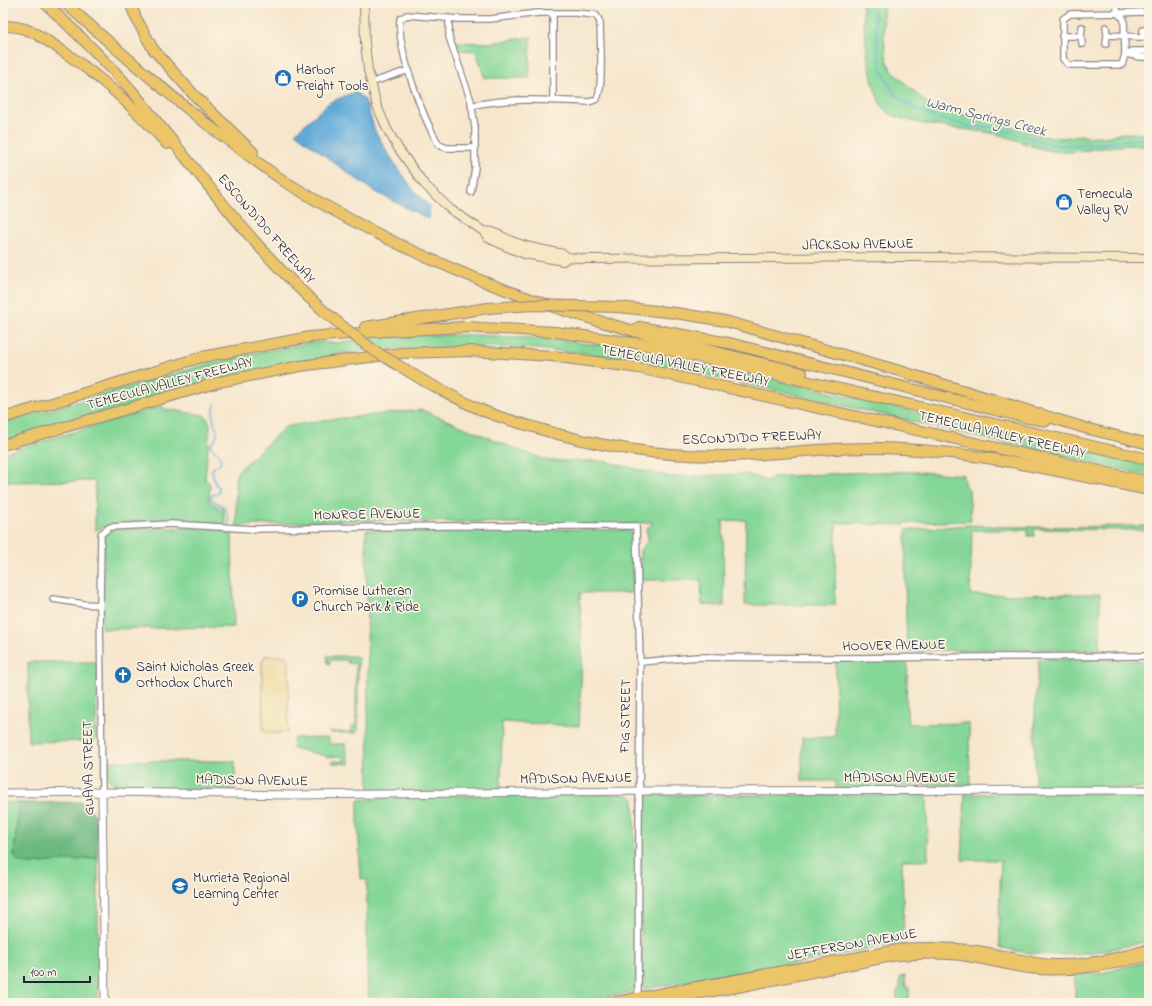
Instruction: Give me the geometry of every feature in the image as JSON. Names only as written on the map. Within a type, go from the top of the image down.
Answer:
[{"type":"highway","points":[[65,3],[122,54],[181,103],[282,180],[357,223],[418,254],[524,297],[603,322],[804,374],[898,402],[1149,459]]},
{"type":"highway","points":[[130,3],[136,18],[153,49],[194,95],[282,180]]},
{"type":"highway","name":"ESCONDIDO FREEWAY","points":[[45,4],[92,48],[133,92],[230,213],[269,258],[307,297],[375,351],[424,381],[461,400],[500,417],[565,436],[636,450],[688,455],[728,456],[868,448],[904,449],[952,453],[1002,461],[1149,490]]},
{"type":"highway","points":[[3,26],[23,29],[42,37],[73,58],[107,85],[136,112],[230,213]]},
{"type":"highway","points":[[310,337],[373,325],[488,308],[534,305],[618,306],[676,313],[725,320],[900,371],[1085,428],[1149,444]]},
{"type":"highway","points":[[603,322],[657,329],[728,343],[1023,418],[1085,428]]},
{"type":"highway","name":"TEMECULA VALLEY FREEWAY","points":[[3,418],[202,357],[310,337],[465,327],[555,332],[642,344],[898,402]]},
{"type":"highway","name":"TEMECULA VALLEY FREEWAY","points":[[3,445],[219,382],[300,366],[401,353],[469,351],[552,356],[638,368],[1149,482]]},
{"type":"main road","name":"JACKSON AVENUE","points":[[364,3],[365,43],[370,83],[377,106],[400,152],[424,184],[450,209],[484,231],[493,232],[514,242],[545,251],[563,254],[568,257],[586,259],[907,257],[1149,258]]},
{"type":"main road","name":"JACKSON AVENUE","points":[[484,231],[488,238],[525,254],[563,261],[568,257]]},
{"type":"main road","points":[[499,243],[506,243],[538,253],[545,251]]},
{"type":"main road","name":"JEFFERSON AVENUE","points":[[639,1001],[804,967],[906,948],[931,947],[974,950],[1017,960],[1048,964],[1065,964],[1098,960],[1149,949]]},
{"type":"main road","name":"JEFFERSON AVENUE","points":[[607,1003],[639,1001],[769,982],[894,956],[920,954],[957,955],[1031,969],[1058,970],[1087,969],[1149,956]]},
{"type":"main road","points":[[1031,969],[1032,966],[1054,966],[1065,964]]},
{"type":"main road","points":[[769,982],[770,979],[774,977],[788,974],[804,967]]},
{"type":"street","points":[[1117,3],[1117,13],[1124,19],[1126,54],[1122,65],[1068,65],[1063,59],[1062,36],[1063,20],[1070,14],[1117,13],[1142,12]]},
{"type":"street","points":[[472,106],[488,102],[504,101],[589,102],[597,99],[600,93],[600,22],[596,15],[576,13],[538,13],[490,19],[459,20],[407,15],[400,19],[399,29],[402,49],[422,110],[432,133],[439,145],[447,148],[475,148]]},
{"type":"street","points":[[553,101],[554,13]]},
{"type":"street","points":[[449,18],[449,37],[472,106],[475,128],[475,168],[471,192]]},
{"type":"street","points":[[1082,27],[1082,44]]},
{"type":"street","points":[[1106,27],[1106,44]]},
{"type":"street","points":[[1107,35],[1143,37],[1143,30]]},
{"type":"street","points":[[1062,36],[1081,36]]},
{"type":"street","points":[[1126,54],[1132,51],[1149,51]]},
{"type":"street","points":[[1126,54],[1149,57]]},
{"type":"street","points":[[370,83],[409,70]]},
{"type":"street","name":"MONROE AVENUE","points":[[101,534],[110,527],[171,524],[253,529],[445,526],[636,526]]},
{"type":"street","name":"FIG STREET","points":[[636,526],[640,662],[638,791],[639,1001]]},
{"type":"street","name":"GUAVA STREET","points":[[101,534],[100,605],[105,1003]]},
{"type":"street","points":[[53,599],[100,605]]},
{"type":"street","name":"HOOVER AVENUE","points":[[640,662],[698,657],[834,658],[1149,656]]},
{"type":"street","name":"MADISON AVENUE","points":[[3,793],[102,792],[294,795],[638,791],[1149,790]]},
{"type":"green space","points":[[862,3],[883,3],[884,39],[887,61],[891,70],[933,109],[985,119],[1046,137],[1065,138],[1080,135],[1087,137],[1105,137],[1122,133],[1149,134],[1149,147],[1128,145],[1076,152],[1056,152],[992,133],[936,126],[894,116],[886,111],[880,103],[875,91],[868,60]]},
{"type":"green space","points":[[531,37],[529,78],[485,78],[476,51],[457,50],[455,42],[491,43]]},
{"type":"green space","points":[[419,335],[478,335],[550,339],[659,355],[813,388],[1149,466],[1149,476],[775,390],[612,357],[511,347],[374,349],[360,339]]},
{"type":"green space","points":[[356,340],[372,350],[331,355],[329,358],[3,442],[3,423],[216,362],[254,353],[316,342],[336,343]]},
{"type":"green space","points":[[162,406],[165,409],[204,415],[208,419],[210,426],[205,479],[210,484],[209,500],[223,510],[226,525],[143,521],[110,524],[101,529],[95,530],[95,481],[3,482],[3,453]]},
{"type":"green space","points":[[422,410],[549,461],[603,461],[670,477],[743,474],[768,482],[771,477],[867,472],[915,472],[963,475],[964,484],[969,490],[971,521],[905,523],[904,525],[836,523],[835,605],[745,605],[746,520],[723,521],[724,606],[702,605],[701,580],[640,580],[640,550],[648,540],[646,529],[652,524],[652,522],[620,525],[355,520],[237,526],[235,480],[238,471],[285,427],[324,420]]},
{"type":"green space","points":[[968,525],[1011,527],[1149,526],[1149,530],[1034,529],[1034,536],[1028,536],[1028,530],[972,530],[970,595],[1100,594],[1100,651],[1036,649],[907,651],[905,580],[906,530]]},
{"type":"green space","points":[[196,528],[232,531],[234,627],[102,629],[104,536],[110,531],[116,529]]},
{"type":"green space","points":[[497,528],[628,530],[633,534],[634,593],[580,593],[582,659],[579,726],[502,722],[501,790],[369,793],[366,530]]},
{"type":"green space","points":[[327,656],[355,656],[358,658],[358,730],[356,733],[329,733],[352,732],[352,726],[356,726],[356,664],[348,663],[347,660],[330,660],[330,664],[328,664]]},
{"type":"green space","points":[[1039,659],[1149,661],[1149,788],[1037,788],[1035,784],[1035,704]]},
{"type":"green space","points":[[836,660],[905,660],[908,665],[906,696],[908,724],[969,723],[970,785],[910,785],[908,787],[836,789],[836,781],[802,781],[802,738],[835,737]]},
{"type":"green space","points":[[28,662],[98,662],[95,741],[28,742]]},
{"type":"green space","points":[[294,738],[329,738],[329,744],[346,744],[345,746],[350,764],[332,763],[332,761],[344,761],[342,756],[326,757],[292,748]]},
{"type":"green space","points":[[106,761],[235,761],[235,789],[156,791],[115,787],[115,784],[109,780]]},
{"type":"green space","points":[[1149,793],[1149,941],[1093,952],[1057,955],[1020,952],[1000,947],[999,914],[1001,860],[962,860],[965,794]]},
{"type":"green space","points":[[628,794],[634,799],[637,973],[634,987],[629,993],[567,1003],[369,1003],[367,973],[367,879],[361,879],[358,800],[429,796]]},
{"type":"green space","points":[[927,795],[928,860],[902,860],[904,939],[899,943],[783,966],[644,989],[641,980],[641,796]]},
{"type":"green space","points":[[83,802],[93,812],[97,823],[98,858],[30,864],[22,863],[16,860],[14,855],[19,803]]},
{"type":"green space","points":[[3,803],[19,803],[14,855],[23,863],[30,864],[98,858],[98,1003],[3,1003]]},
{"type":"green space","points":[[1149,961],[1149,1003],[1075,1003],[1075,975],[1101,973]]},
{"type":"green space","points":[[905,976],[906,988],[909,988],[909,1003],[897,1003],[897,990],[900,988],[900,977]]},
{"type":"sand","points":[[265,656],[286,656],[289,658],[288,733],[267,733],[263,731],[262,662]]},
{"type":"water","points":[[355,92],[365,100],[375,131],[389,155],[412,188],[429,205],[428,219],[372,190],[295,133],[330,102]]},
{"type":"waterway","name":"Warm Springs Creek","points":[[873,3],[880,67],[894,93],[915,109],[940,119],[969,126],[992,127],[1059,146],[1096,144],[1135,139],[1149,141]]},
{"type":"waterway","points":[[215,404],[213,417],[217,437],[210,445],[221,458],[219,465],[214,467],[212,470],[215,483],[219,488],[219,491],[217,494],[212,495],[211,498],[214,502],[221,505],[225,509],[229,526]]},
{"type":"place","name":"Harbor Freight Tools","points":[[283,78]]},
{"type":"place","name":"Temecula Valley RV","points":[[1064,202]]},
{"type":"place","name":"Promise Lutheran Church Park & Ride","points":[[300,599]]},
{"type":"place","name":"Saint Nicholas Greek Orthodox Church","points":[[123,675]]},
{"type":"place","name":"Murrieta Regional Learning Center","points":[[180,886]]}]
